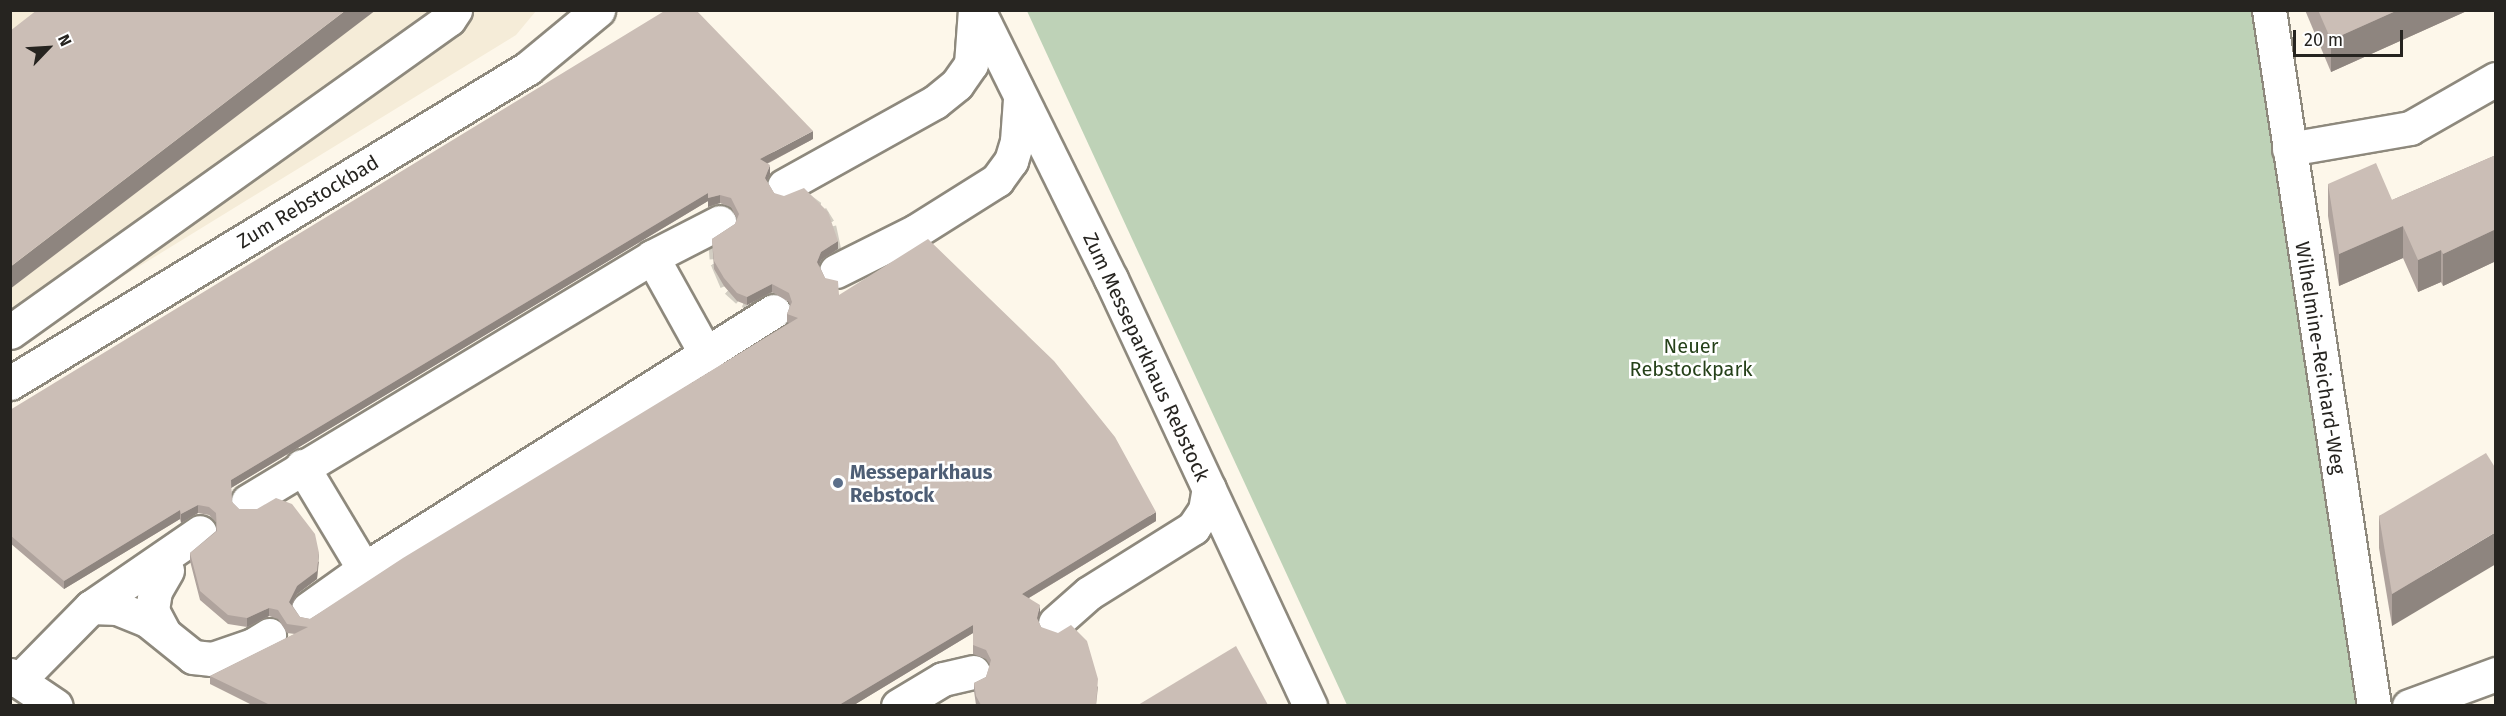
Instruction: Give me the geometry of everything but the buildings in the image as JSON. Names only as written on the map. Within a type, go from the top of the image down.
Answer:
[{"type":"street","points":[[10,332],[449,19],[454,10]]},
{"type":"street","name":"Zum Rebstockbad","points":[[10,383],[528,68],[598,10]]},
{"type":"street","points":[[792,172],[935,102],[957,84],[970,64],[976,10]]},
{"type":"street","name":"Zum Messeparkhaus Rebstock","points":[[976,10],[1209,488],[1310,705]]},
{"type":"street","name":"Wilhelmine-Reichard-Weg","points":[[2270,10],[2313,317],[2374,705]]},
{"type":"street","points":[[2289,149],[2410,128],[2496,79]]},
{"type":"street","points":[[836,271],[916,231],[997,180],[1011,161],[1017,141],[1020,99]]},
{"type":"street","points":[[248,501],[302,466],[652,257],[720,222]]},
{"type":"street","points":[[652,257],[707,356]]},
{"type":"street","points":[[308,609],[364,569],[707,356],[773,311]]},
{"type":"street","points":[[302,466],[364,569]]},
{"type":"street","points":[[1055,623],[1089,593],[1193,528],[1204,510],[1209,488]]},
{"type":"street","points":[[56,705],[14,678],[92,607],[124,584],[186,553]]},
{"type":"street","points":[[124,584],[186,553]]},
{"type":"street","points":[[164,633],[152,610],[155,591],[186,553]]},
{"type":"street","points":[[92,607],[117,608],[147,620],[193,657],[213,659],[253,645],[269,635]]},
{"type":"street","points":[[898,705],[943,679],[973,672]]},
{"type":"street","points":[[2409,705],[2496,674]]},
{"type":"shaded area","points":[[11,11],[536,11],[516,35],[11,345]]},
{"type":"green space","name":"Neuer Rebstockpark","points":[[1027,11],[2254,11],[2356,705],[1347,705]]},
{"type":"tunnel","points":[[797,295],[798,294],[809,286],[816,278],[823,265],[825,252],[820,229],[812,216],[797,205],[771,200],[750,207],[732,225],[725,243],[726,258],[736,281],[747,291],[774,300],[798,294],[806,289]]},
{"type":"place","name":"Messeparkhaus Rebstock","points":[[838,483]]}]
